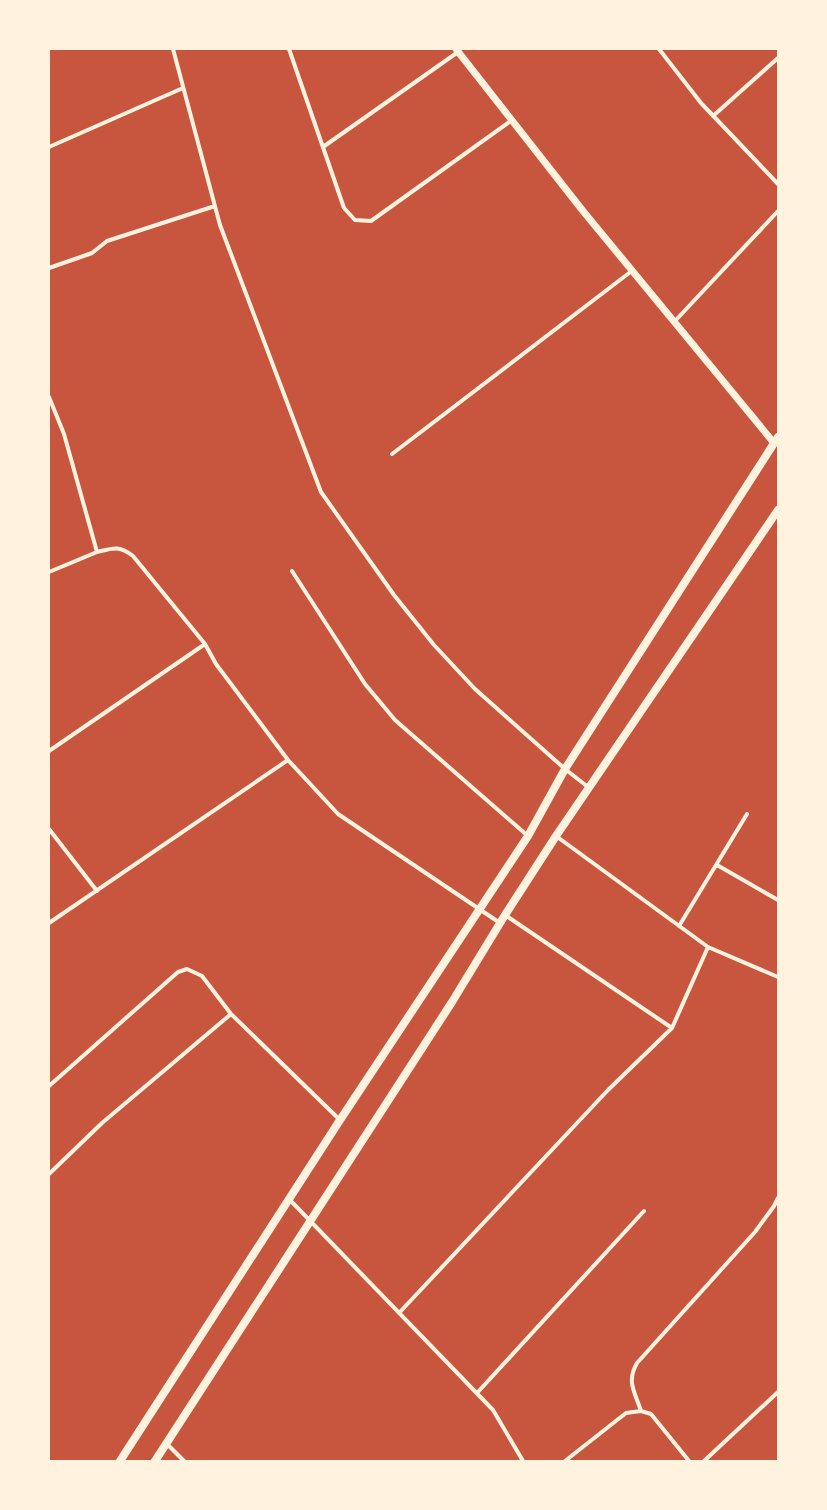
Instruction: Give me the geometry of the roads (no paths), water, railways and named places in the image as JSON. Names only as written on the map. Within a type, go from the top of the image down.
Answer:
[{"type":"main road","points":[[120,1461],[340,1120],[528,836],[565,769],[777,443]]},
{"type":"main road","points":[[155,1461],[452,1002],[505,915],[588,787],[778,510]]},
{"type":"street","points":[[172,49],[220,225],[321,492],[394,595],[434,645],[475,689],[565,769],[588,787]]},
{"type":"street","points":[[289,49],[344,208],[356,220],[371,221],[512,120]]},
{"type":"street","points":[[659,49],[701,103],[778,184]]},
{"type":"street","points":[[323,147],[457,50],[583,211],[777,443]]},
{"type":"street","points":[[713,116],[778,58]]},
{"type":"street","points":[[49,147],[183,88]]},
{"type":"street","points":[[49,268],[92,253],[107,241],[215,206]]},
{"type":"street","points":[[675,321],[778,211]]},
{"type":"street","points":[[392,454],[633,270]]},
{"type":"street","points":[[49,397],[64,434],[97,552]]},
{"type":"street","points":[[49,572],[97,552],[116,547],[126,550],[134,556],[205,644],[216,664],[288,760],[338,814],[500,923]]},
{"type":"street","points":[[292,571],[365,684],[395,720],[528,836]]},
{"type":"street","points":[[49,751],[205,644]]},
{"type":"street","points":[[49,924],[288,760]]},
{"type":"street","points":[[680,926],[747,814]]},
{"type":"street","points":[[49,828],[97,891]]},
{"type":"street","points":[[556,836],[708,947],[778,977]]},
{"type":"street","points":[[717,865],[778,900]]},
{"type":"street","points":[[505,915],[672,1028]]},
{"type":"street","points":[[399,1313],[608,1090],[672,1028],[708,947]]},
{"type":"street","points":[[49,1086],[178,972],[187,969],[202,976],[231,1014],[340,1120]]},
{"type":"street","points":[[49,1174],[102,1123],[231,1014]]},
{"type":"street","points":[[641,1411],[631,1382],[632,1372],[637,1363],[755,1232],[778,1198]]},
{"type":"street","points":[[289,1199],[493,1410],[523,1461]]},
{"type":"street","points":[[477,1393],[644,1211]]},
{"type":"street","points":[[704,1461],[778,1392]]},
{"type":"street","points":[[565,1461],[626,1413],[641,1411],[652,1414],[689,1461]]},
{"type":"street","points":[[166,1443],[184,1461]]}]
